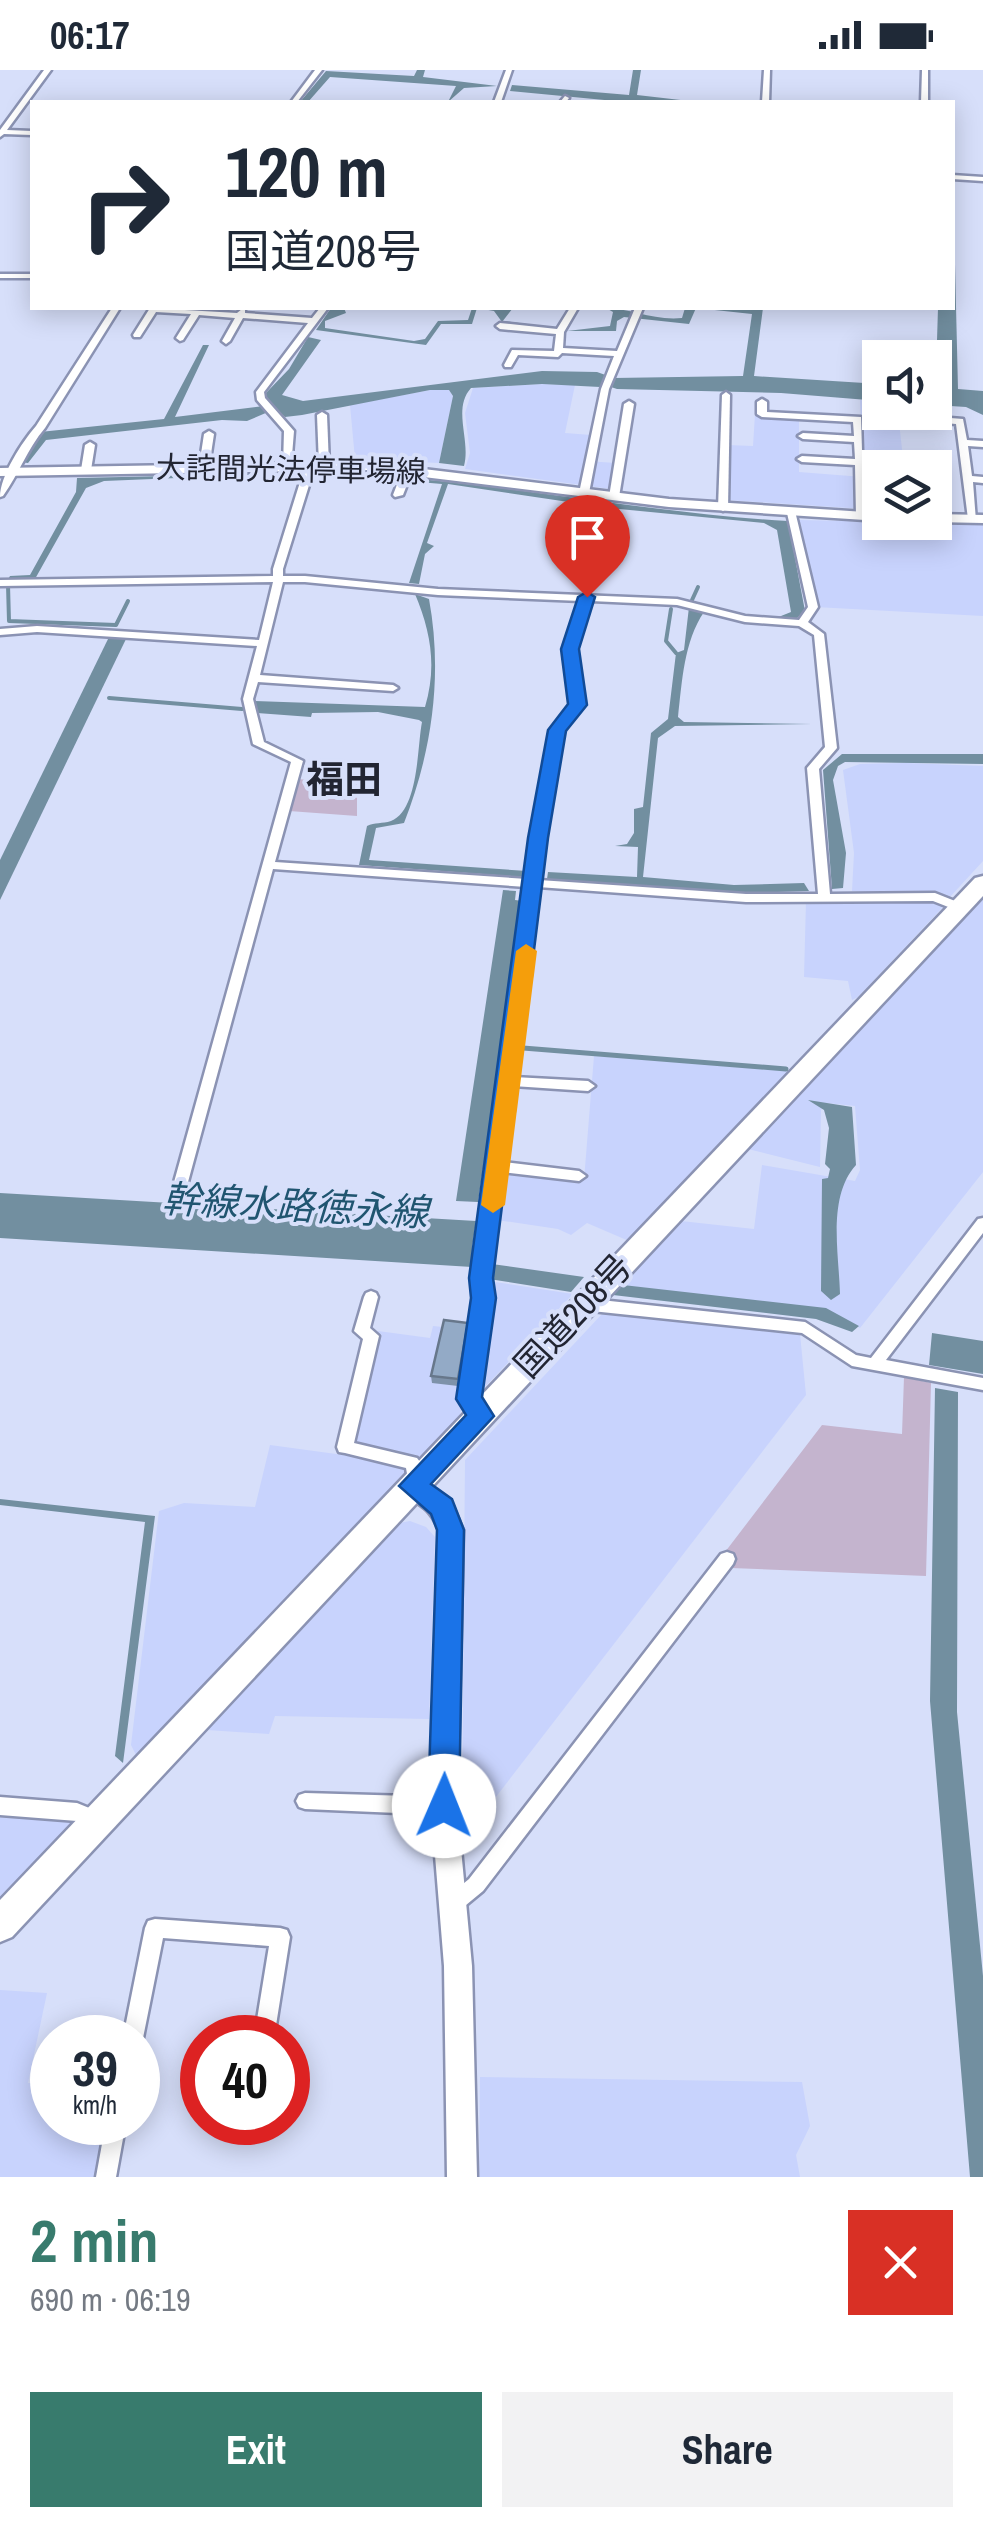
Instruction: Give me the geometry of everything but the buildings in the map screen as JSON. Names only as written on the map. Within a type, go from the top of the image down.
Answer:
[{"type":"highway","name":"国道208号","points":[[0,1925],[983,883]]},
{"type":"main road","name":"大詫間光法停車場線","points":[[6,472],[317,466],[723,508],[861,516]]},
{"type":"main road","points":[[952,518],[978,519]]},
{"type":"main road","points":[[412,1486],[442,1507],[451,1530],[444,1806],[464,2085],[462,2177]]},
{"type":"street","points":[[1,133],[48,70]]},
{"type":"street","points":[[296,100],[319,70]]},
{"type":"street","points":[[497,100],[509,70]]},
{"type":"street","points":[[766,100],[768,70]]},
{"type":"street","points":[[925,70],[925,100]]},
{"type":"street","points":[[1,133],[30,134]]},
{"type":"street","points":[[955,177],[983,179]]},
{"type":"street","points":[[0,276],[30,276]]},
{"type":"street","points":[[0,494],[12,480],[6,472],[115,310]]},
{"type":"street","points":[[136,335],[153,310]]},
{"type":"street","points":[[171,310],[242,312],[314,321]]},
{"type":"street","points":[[288,466],[289,431],[260,392],[322,310]]},
{"type":"street","points":[[508,365],[515,352],[554,356],[559,350],[560,332],[573,310]]},
{"type":"street","points":[[226,341],[242,312]]},
{"type":"street","points":[[180,338],[196,313]]},
{"type":"street","points":[[584,493],[608,381],[636,313]]},
{"type":"street","points":[[500,326],[560,332]]},
{"type":"street","points":[[559,350],[619,354]]},
{"type":"street","points":[[723,508],[726,395]]},
{"type":"street","points":[[762,402],[762,414],[858,419],[861,516]]},
{"type":"street","points":[[614,497],[629,404]]},
{"type":"street","points":[[178,1192],[297,761],[259,744],[248,700],[277,578],[317,466],[322,415]]},
{"type":"street","points":[[952,421],[960,421],[978,519]]},
{"type":"street","points":[[204,467],[209,434]]},
{"type":"street","points":[[804,436],[858,439]]},
{"type":"street","points":[[963,443],[983,444]]},
{"type":"street","points":[[86,470],[90,446]]},
{"type":"street","points":[[802,458],[859,462]]},
{"type":"street","points":[[398,495],[406,475]]},
{"type":"street","points":[[968,479],[983,480]]},
{"type":"street","points":[[792,513],[813,607],[802,622]]},
{"type":"street","points":[[0,582],[277,578],[438,592],[677,602],[745,619],[802,622],[819,634],[831,748],[813,768],[824,896]]},
{"type":"street","points":[[482,1416],[469,1399],[484,1298],[481,1278],[538,838],[557,730],[578,705],[570,649],[587,597]]},
{"type":"street","points":[[0,632],[37,629],[263,643]]},
{"type":"street","points":[[254,678],[393,688]]},
{"type":"street","points":[[269,865],[746,898],[934,897],[960,908]]},
{"type":"street","points":[[509,1081],[588,1086]]},
{"type":"street","points":[[498,1166],[579,1176]]},
{"type":"street","points":[[876,1364],[983,1224]]},
{"type":"street","points":[[370,1297],[362,1331],[371,1336],[346,1447],[411,1462],[417,1475],[412,1486]]},
{"type":"street","points":[[582,1304],[805,1328],[852,1360],[983,1384]]},
{"type":"street","points":[[452,1904],[476,1885],[727,1559]]},
{"type":"street","points":[[304,1800],[444,1806]]},
{"type":"street","points":[[0,1806],[77,1812],[98,1820]]},
{"type":"street","points":[[138,2015],[155,1928],[280,1937],[268,2015]]},
{"type":"street","points":[[106,2177],[112,2145]]},
{"type":"shaded area","points":[[417,70],[425,70],[423,77],[497,86],[464,88],[449,100],[456,86],[330,77],[310,100],[302,100],[326,71],[414,76]]},
{"type":"shaded area","points":[[633,70],[641,70],[637,95],[681,100],[604,100],[510,91],[512,85],[629,95]]},
{"type":"shaded area","points":[[955,264],[958,389],[983,391],[983,415],[952,406],[952,340],[937,340],[938,310],[955,310]]},
{"type":"shaded area","points":[[330,310],[345,310],[346,313],[325,321],[325,328],[414,341],[425,339],[438,321],[468,320],[471,310],[476,310],[472,324],[441,324],[426,345],[316,330]]},
{"type":"shaded area","points":[[488,310],[511,310],[502,322]]},
{"type":"shaded area","points":[[610,310],[682,318],[684,310],[695,310],[689,324],[624,317],[617,321],[616,331],[567,331],[610,326],[613,312]]},
{"type":"shaded area","points":[[715,310],[763,310],[754,376],[862,383],[862,400],[781,393],[617,389],[602,384],[471,388],[462,415],[464,466],[439,463],[453,396],[449,390],[430,390],[302,415],[285,417],[275,409],[247,421],[222,420],[46,440],[28,463],[21,462],[40,432],[164,419],[203,345],[209,345],[175,417],[271,405],[265,394],[289,369],[308,337],[321,340],[282,395],[303,401],[542,371],[597,372],[614,378],[743,376],[752,314]]},
{"type":"shaded area","points":[[575,385],[565,433],[591,435],[586,461],[616,463],[611,489],[465,469],[470,453],[465,413],[473,388]]},
{"type":"shaded area","points":[[449,390],[453,396],[439,463],[355,459],[350,405]]},
{"type":"shaded area","points":[[860,400],[862,430],[900,430],[902,450],[862,451]]},
{"type":"shaded area","points":[[755,414],[799,417],[799,472],[862,477],[862,509],[727,500],[727,445],[753,446]]},
{"type":"shaded area","points":[[300,473],[104,481],[86,488],[35,579],[7,581],[10,576],[30,575],[76,492],[77,478]]},
{"type":"shaded area","points":[[316,473],[493,487],[788,521],[805,611],[796,619],[776,618],[791,612],[777,530],[764,523],[609,508],[448,484],[427,543],[434,546],[425,554],[419,584],[409,583],[442,484]]},
{"type":"shaded area","points":[[799,520],[862,521],[862,540],[952,540],[952,523],[983,524],[983,616],[815,607]]},
{"type":"shaded area","points":[[415,594],[429,599],[433,628],[435,685],[428,741],[404,823],[376,828],[369,860],[527,871],[525,877],[359,865],[367,826],[391,821],[407,804],[417,761],[422,722],[419,720],[378,712],[312,713],[311,717],[257,713],[255,701],[425,707],[431,650]]},
{"type":"shaded area","points":[[689,607],[704,612],[688,649],[678,717],[684,722],[812,724],[675,726],[658,738],[643,877],[734,885],[804,883],[809,891],[749,893],[547,879],[548,872],[637,877],[638,847],[615,846],[627,844],[634,833],[634,809],[643,807],[651,733],[668,719],[676,653],[684,650]]},
{"type":"shaded area","points":[[109,637],[126,639],[0,900],[0,860]]},
{"type":"shaded area","points":[[842,754],[983,754],[983,764],[845,762],[838,766],[833,780],[846,853],[843,888],[832,889],[823,770]]},
{"type":"shaded area","points":[[860,764],[983,766],[983,861],[949,898],[852,891],[854,853],[843,770]]},
{"type":"shaded area","points":[[297,779],[357,784],[357,816],[289,811]]},
{"type":"shaded area","points":[[503,890],[516,891],[515,900],[523,901],[478,1202],[456,1201]]},
{"type":"shaded area","points":[[983,894],[983,1172],[860,1328],[824,1309],[620,1286],[681,1221],[754,1229],[762,1165],[855,1181],[860,1170],[855,1106],[826,1103],[821,1110],[820,1167],[748,1149]]},
{"type":"shaded area","points":[[931,900],[943,907],[858,997],[852,1000],[848,981],[804,977],[806,901]]},
{"type":"shaded area","points":[[594,1056],[789,1071],[629,1241],[587,1223],[571,1235],[558,1229],[497,1220],[503,1172],[584,1180]]},
{"type":"shaded area","points":[[808,1100],[852,1107],[856,1165],[847,1178],[838,1209],[840,1294],[831,1300],[821,1291],[822,1179],[828,1178],[830,1169],[825,1164],[829,1128],[824,1110]]},
{"type":"shaded area","points":[[0,1193],[476,1221],[472,1248],[476,1252],[472,1267],[0,1238]]},
{"type":"shaded area","points":[[492,1264],[584,1277],[571,1292],[489,1279]]},
{"type":"shaded area","points":[[489,1281],[573,1294],[483,1389],[474,1389]]},
{"type":"shaded area","points":[[623,1285],[826,1308],[859,1326],[852,1332],[816,1319],[613,1295]]},
{"type":"shaded area","points":[[602,1314],[800,1334],[806,1395],[475,1824],[462,1810],[465,1460]]},
{"type":"shaded area","points":[[433,1326],[473,1330],[460,1415],[421,1458],[351,1446],[378,1331],[430,1338]]},
{"type":"shaded area","points":[[932,1333],[983,1341],[983,1374],[929,1365]]},
{"type":"shaded area","points":[[904,1377],[931,1383],[926,1576],[731,1568],[722,1556],[822,1425],[902,1434]]},
{"type":"shaded area","points":[[935,1388],[958,1392],[957,1712],[983,1976],[983,2177],[970,2177],[930,1701]]},
{"type":"shaded area","points":[[270,1445],[395,1462],[410,1471],[137,1757],[131,1745],[159,1511],[184,1503],[255,1507]]},
{"type":"shaded area","points":[[0,1499],[155,1516],[123,1763],[115,1756],[145,1522],[0,1505]]},
{"type":"shaded area","points":[[410,1521],[426,1527],[435,1537],[429,1719],[275,1716],[269,1734],[207,1730],[394,1524]]},
{"type":"shaded area","points":[[0,1812],[73,1817],[73,1823],[0,1900]]},
{"type":"shaded area","points":[[0,1990],[47,1993],[42,2015],[30,2015],[30,2145],[104,2145],[97,2177],[0,2177]]},
{"type":"shaded area","points":[[480,2077],[802,2082],[810,2126],[796,2155],[800,2177],[479,2177]]},
{"type":"waterway","points":[[502,322],[540,327]]},
{"type":"waterway","points":[[8,585],[9,621],[116,625],[128,601]]},
{"type":"waterway","points":[[692,600],[698,587]]},
{"type":"waterway","points":[[671,609],[666,641],[676,653]]},
{"type":"waterway","points":[[109,698],[242,709]]},
{"type":"waterway","points":[[523,1048],[786,1069]]},
{"type":"slow traffic","points":[[493,1205],[526,951]]},
{"type":"district","name":"福田","points":[[344,780]]},
{"type":"route","points":[[444,1806],[451,1530],[442,1507],[412,1486],[482,1416],[469,1399],[484,1298],[481,1278],[538,838],[557,730],[578,705],[570,649],[587,597]]},
{"type":"water label","name":"幹線水路徳永線","points":[[295,1206]]}]
